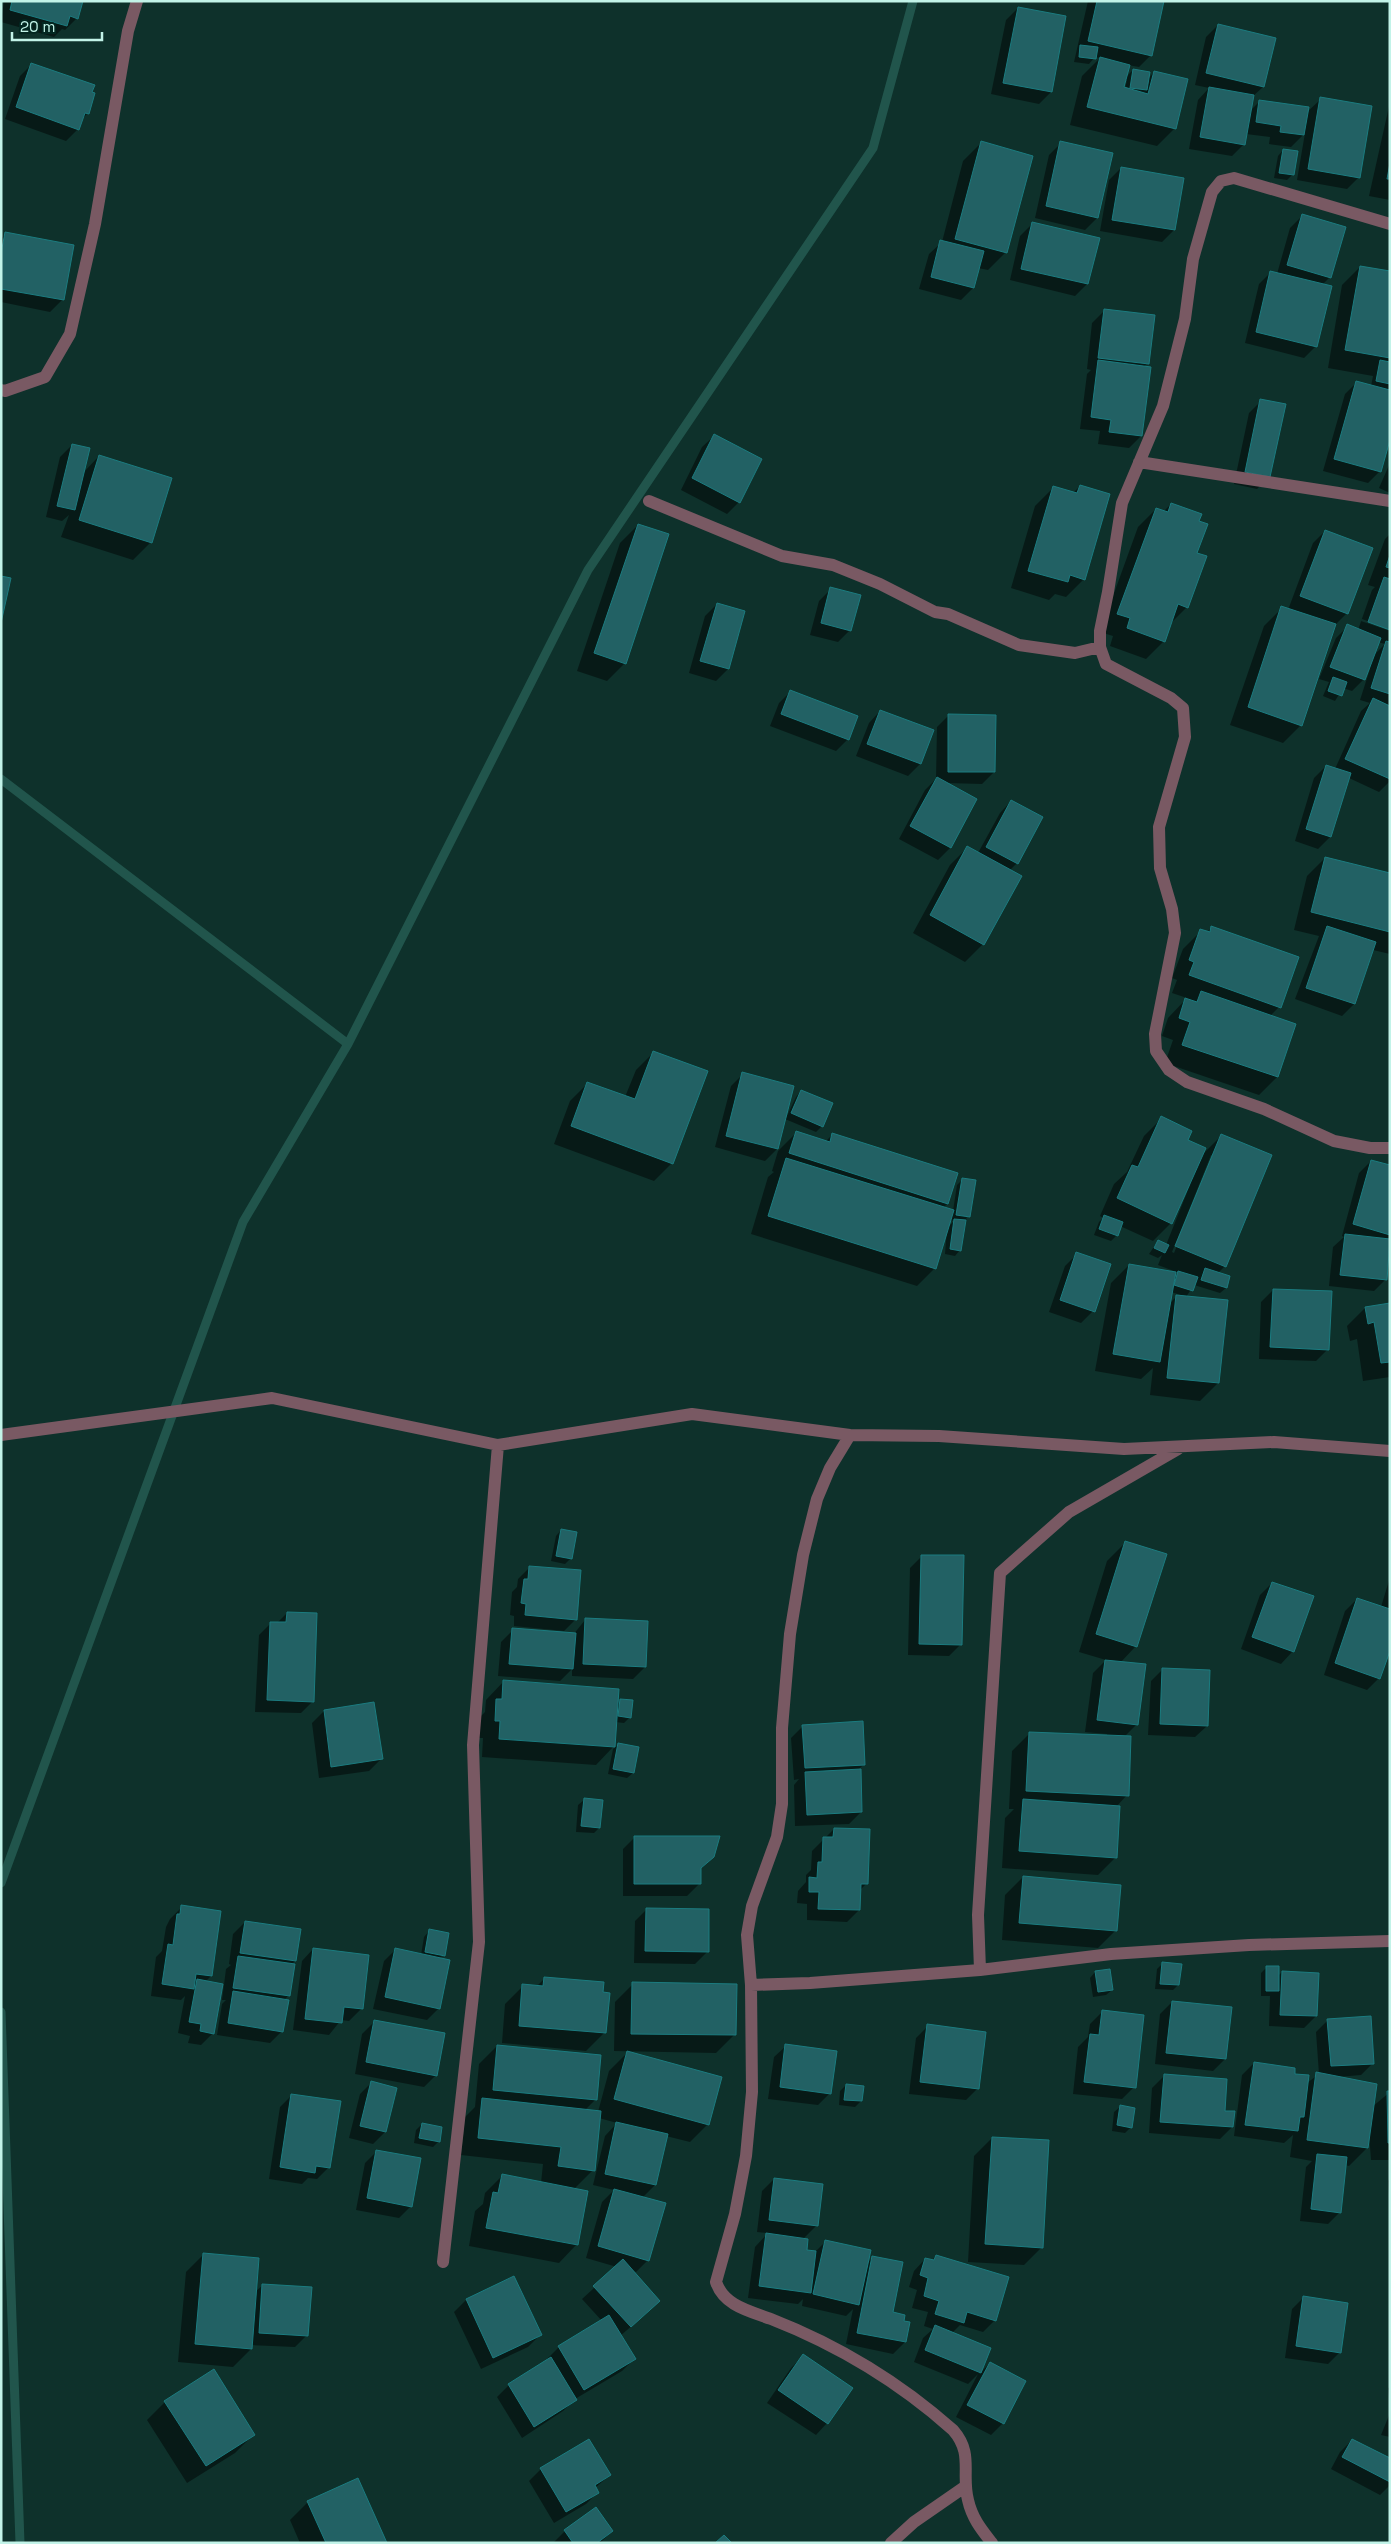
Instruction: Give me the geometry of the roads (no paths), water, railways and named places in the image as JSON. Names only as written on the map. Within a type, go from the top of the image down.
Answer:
[{"type":"street","points":[[1,390],[5,391],[45,377],[70,334],[95,224],[128,31],[137,1]]},
{"type":"street","points":[[1390,224],[1234,178],[1221,181],[1212,192],[1193,259],[1185,319],[1163,406],[1122,503],[1100,631],[1100,647],[1106,664],[1171,698],[1183,708],[1186,724],[1185,737],[1159,827],[1160,868],[1172,909],[1175,933],[1155,1034],[1156,1051],[1169,1070],[1187,1082],[1271,1112],[1334,1140],[1370,1148],[1390,1148]]},
{"type":"street","points":[[1139,462],[1390,501]]},
{"type":"street","points":[[649,501],[782,556],[833,565],[880,584],[936,612],[948,614],[1019,645],[1075,653],[1100,647]]},
{"type":"street","points":[[1,1435],[272,1398],[498,1446],[692,1414],[850,1436],[939,1436],[1124,1449],[1181,1448],[1274,1442],[1390,1451]]},
{"type":"street","points":[[850,1436],[830,1468],[816,1499],[802,1555],[789,1644],[782,1728],[782,1804],[777,1837],[752,1906],[747,1935],[751,1985],[752,2092],[746,2156],[735,2214],[718,2268],[716,2282],[719,2291],[736,2306],[813,2336],[873,2368],[934,2413],[962,2441],[966,2456],[967,2498],[974,2519],[992,2543]]},
{"type":"street","points":[[443,2262],[479,1942],[473,1745],[498,1446]]},
{"type":"street","points":[[980,1970],[978,1915],[1000,1573],[1069,1512],[1181,1448]]},
{"type":"street","points":[[751,1985],[810,1983],[980,1970],[1111,1954],[1249,1945],[1390,1942]]},
{"type":"street","points":[[890,2543],[914,2522],[966,2486]]},
{"type":"waterway","points":[[1,1883],[243,1222],[348,1044],[588,570],[873,148],[913,1]]},
{"type":"waterway","points":[[1,779],[348,1044]]},
{"type":"waterway","points":[[1,2012],[20,2543]]}]
